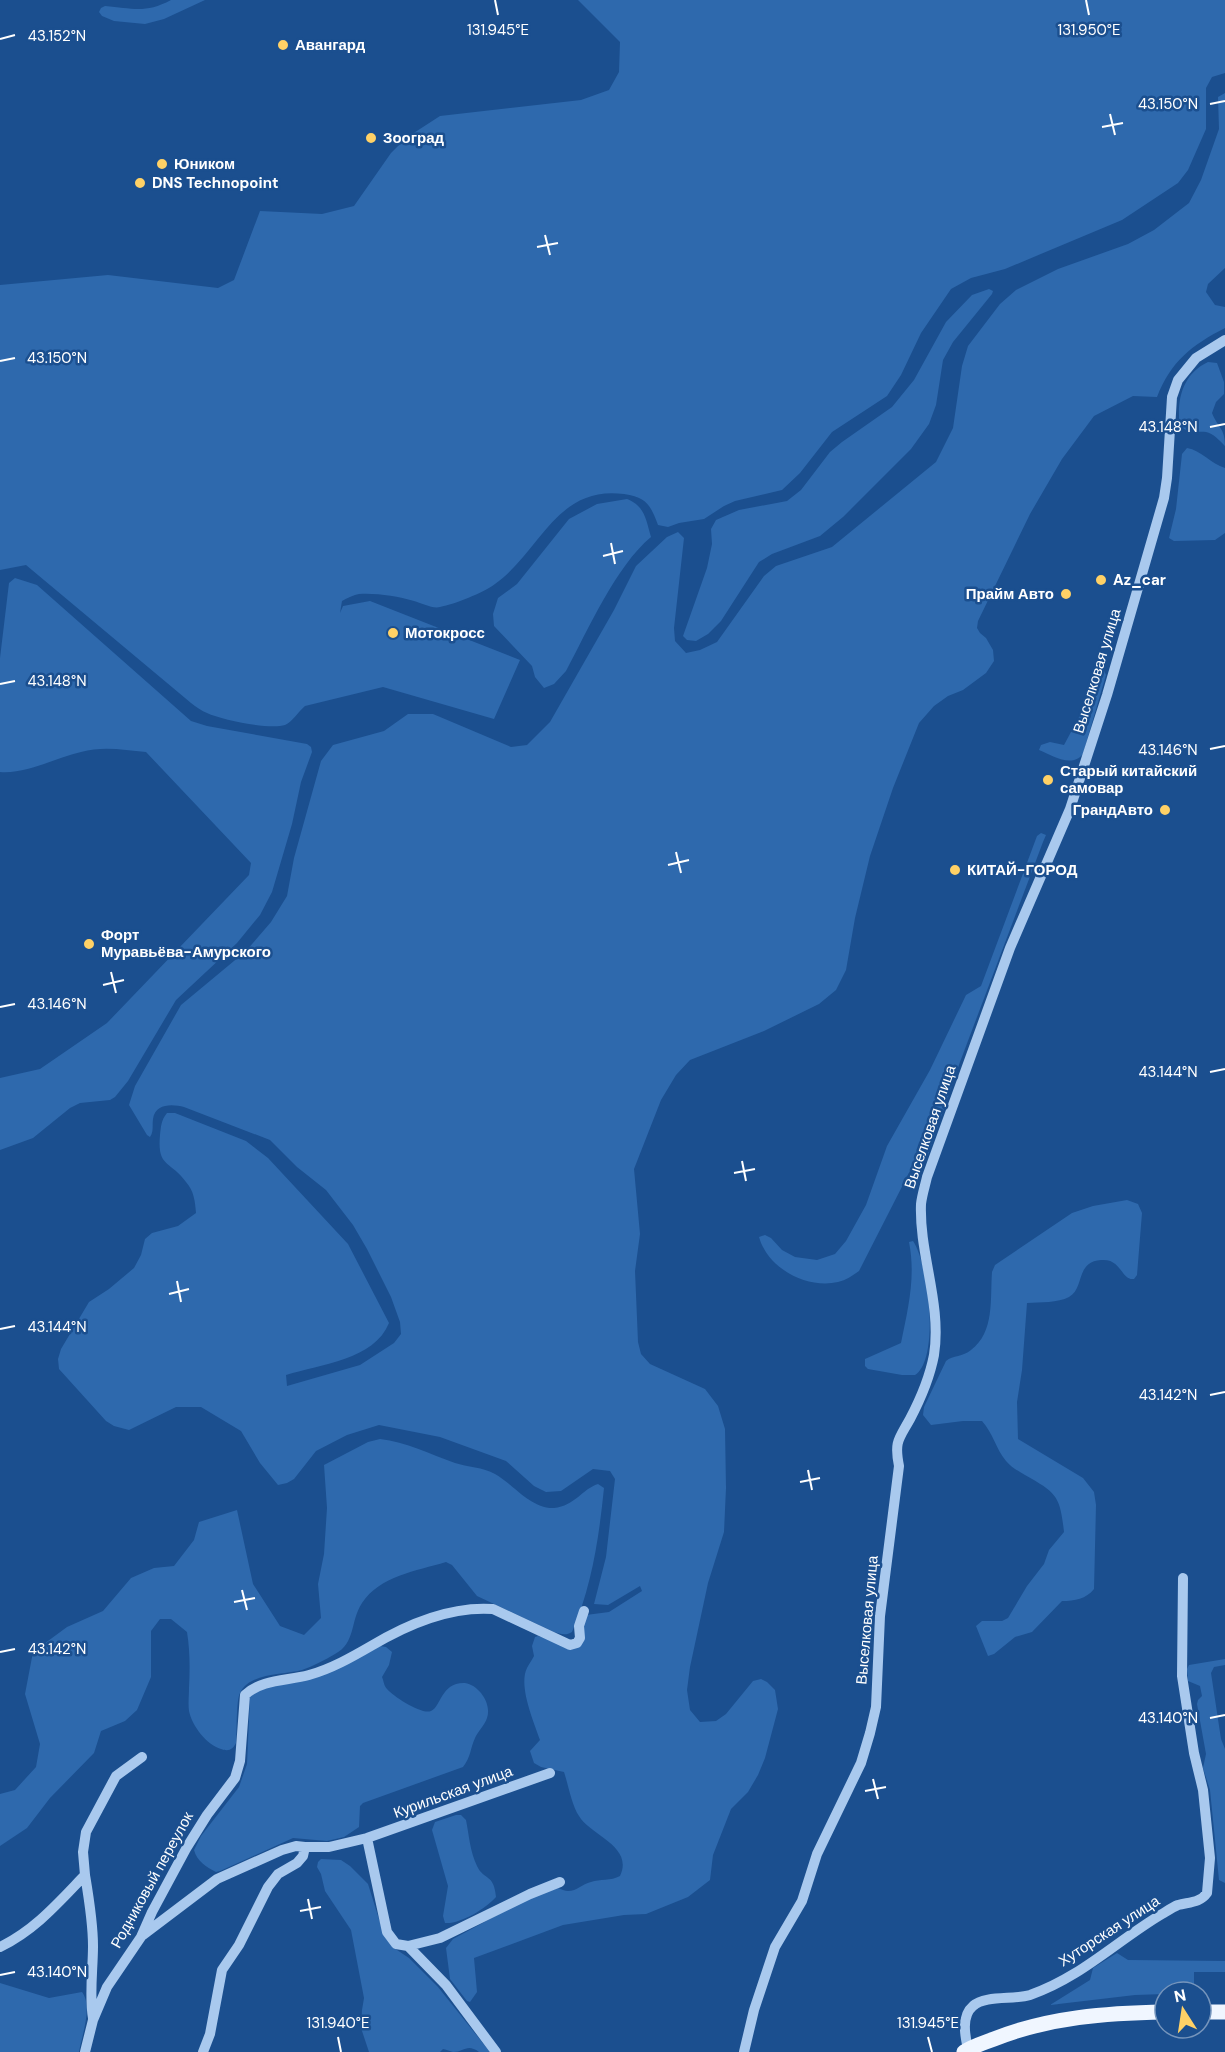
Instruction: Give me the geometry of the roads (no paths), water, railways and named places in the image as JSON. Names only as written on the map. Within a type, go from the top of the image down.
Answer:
[{"type":"main road","points":[[966,2051],[1010,2032],[1040,2024],[1100,2015],[1153,2013]]},
{"type":"street","name":"Выселковая улица","points":[[744,2052],[754,2010],[775,1947],[802,1901],[817,1854],[861,1763],[876,1707],[880,1616],[899,1466],[897,1444],[900,1432],[910,1419],[930,1373],[934,1354],[933,1298],[921,1222],[921,1201],[927,1177],[1010,948],[1070,809],[1107,695],[1164,498],[1169,461],[1172,397],[1184,370],[1196,358],[1225,340]]},
{"type":"street","name":"Хуторская улица","points":[[966,2051],[967,2014],[971,2007],[980,2001],[1028,1995],[1054,1984],[1085,1968],[1119,1942],[1165,1912],[1177,1905],[1193,1902],[1207,1893],[1210,1858],[1203,1790],[1194,1753],[1182,1676],[1183,1578]]},
{"type":"street","name":"Родниковый переулок","points":[[85,2052],[93,2020],[107,1987],[141,1937],[187,1847],[207,1815],[235,1778],[240,1761],[245,1695],[254,1687],[309,1675],[354,1657],[400,1630],[440,1616],[478,1608],[492,1609],[570,1645],[577,1643],[580,1638],[579,1626],[584,1611]]},
{"type":"street","points":[[93,2020],[91,2008],[92,1918],[83,1852],[86,1832],[116,1776],[142,1757]]},
{"type":"street","name":"Курильская улица","points":[[141,1937],[217,1879],[282,1850],[296,1846],[329,1847],[367,1838],[550,1773]]},
{"type":"street","points":[[367,1838],[387,1932],[396,1944],[408,1946],[440,1938],[530,1894],[560,1882]]},
{"type":"street","points":[[203,2052],[210,2034],[222,1970],[239,1945],[268,1887],[278,1874],[297,1863],[303,1856],[305,1847]]},
{"type":"street","points":[[0,1947],[17,1938],[45,1917],[85,1875]]},
{"type":"street","points":[[408,1946],[446,1985],[496,2052]]},
{"type":"place","name":"Авангард","points":[[283,45]]},
{"type":"place","name":"Зооград","points":[[371,138]]},
{"type":"place","name":"Юником","points":[[162,164]]},
{"type":"place","name":"DNS Technopoint","points":[[140,183]]},
{"type":"place","name":"Az_car","points":[[1101,580]]},
{"type":"place","name":"Прайм Авто","points":[[1066,594]]},
{"type":"place","name":"Мотокросс","points":[[393,633]]},
{"type":"place","name":"Старый китайский самовар","points":[[1048,780]]},
{"type":"place","name":"ГрандАвто","points":[[1165,810]]},
{"type":"place","name":"КИТАЙ-ГОРОД","points":[[955,870]]},
{"type":"place","name":"Форт Муравьёва-Амурского","points":[[89,944]]}]
